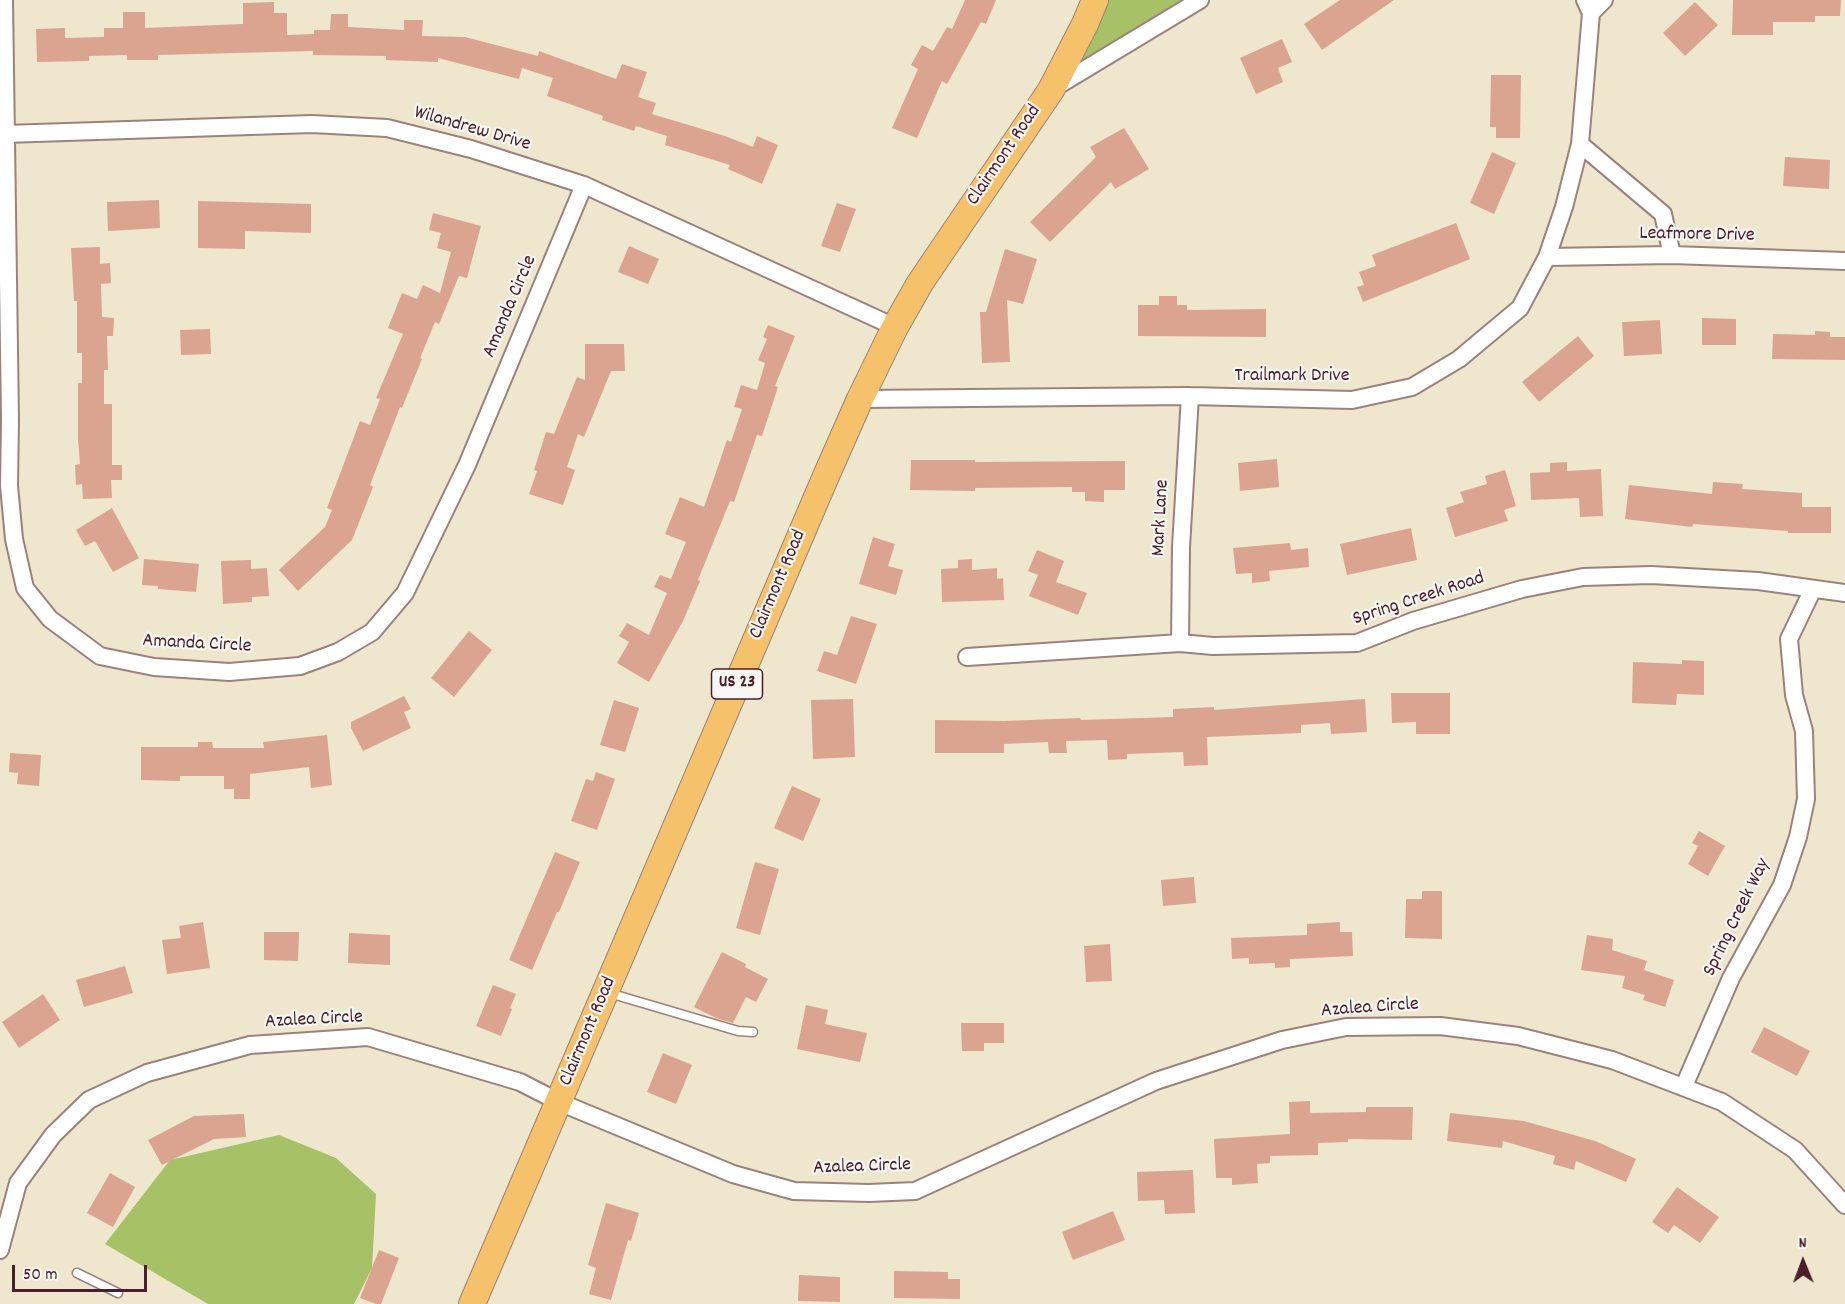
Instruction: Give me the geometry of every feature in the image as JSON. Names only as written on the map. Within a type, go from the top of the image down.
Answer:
[{"type":"main road","name":"US 23","points":[[1051,90],[1095,0]]},
{"type":"main road","name":"Clairmont Road","points":[[472,1304],[860,399],[895,327],[920,283],[1051,90]]},
{"type":"street","name":"Amanda Circle","points":[[4,0],[9,486],[14,539],[25,588],[50,618],[99,656],[154,667],[229,672],[300,666],[338,652],[372,632],[405,593],[467,465],[584,185]]},
{"type":"street","points":[[1051,90],[1200,0]]},
{"type":"street","points":[[1588,6],[1604,0]]},
{"type":"street","name":"Trailmark Drive","points":[[860,399],[1190,396],[1352,400],[1412,387],[1459,359],[1520,308],[1547,257],[1564,207],[1580,144],[1588,6]]},
{"type":"street","name":"Wilandrew Drive","points":[[6,135],[312,124],[387,128],[471,149],[584,185],[895,327]]},
{"type":"street","points":[[1580,144],[1663,214],[1672,255]]},
{"type":"street","name":"Leafmore Drive","points":[[1547,257],[1672,255],[1845,261]]},
{"type":"street","name":"Mark Lane","points":[[1180,643],[1181,547],[1190,396]]},
{"type":"street","name":"Spring Creek Road","points":[[967,657],[1180,643],[1213,646],[1357,643],[1413,621],[1522,589],[1583,577],[1651,575],[1758,581],[1845,593]]},
{"type":"street","name":"Spring Creek Way","points":[[1684,1086],[1731,978],[1782,885],[1798,837],[1806,799],[1804,731],[1794,695],[1789,639],[1813,589]]},
{"type":"street","name":"Azalea Circle","points":[[0,1250],[18,1183],[53,1135],[89,1100],[147,1073],[250,1045],[368,1037],[520,1082],[559,1102],[733,1174],[794,1191],[869,1192],[915,1191],[1156,1081],[1282,1040],[1346,1027],[1440,1026],[1518,1036],[1612,1060],[1722,1102],[1795,1150],[1845,1205]]},
{"type":"lane","points":[[606,992],[738,1031],[753,1032]]},
{"type":"lane","points":[[77,1273],[118,1293]]},
{"type":"green space","points":[[1095,0],[1198,0],[1078,67]]},
{"type":"green space","points":[[279,1135],[336,1158],[376,1194],[372,1268],[354,1304],[208,1304],[105,1244],[170,1160]]},
{"type":"building","points":[[965,0],[996,0],[986,24],[981,22],[947,84],[942,81],[917,138],[892,128],[918,69],[911,65],[922,45],[933,51],[947,27],[952,29]]},
{"type":"building","points":[[1340,0],[1394,0],[1322,50],[1304,24]]},
{"type":"building","points":[[1733,0],[1841,0],[1840,16],[1815,16],[1815,22],[1773,22],[1773,35],[1732,35]]},
{"type":"building","points":[[274,2],[274,13],[287,13],[287,35],[314,34],[314,30],[330,30],[331,14],[348,14],[348,27],[404,30],[404,20],[423,20],[422,36],[465,37],[538,56],[539,51],[616,79],[622,64],[647,72],[638,97],[656,103],[652,114],[753,147],[757,136],[778,145],[762,184],[728,169],[730,165],[665,145],[667,136],[636,126],[634,131],[602,120],[603,116],[547,96],[553,78],[522,68],[519,79],[438,58],[438,62],[386,60],[386,56],[313,55],[313,51],[158,55],[158,60],[127,60],[127,55],[89,56],[89,61],[37,62],[36,29],[65,28],[65,38],[104,37],[104,28],[123,28],[123,12],[145,12],[145,28],[243,24],[243,3]]},
{"type":"building","points":[[1695,2],[1718,25],[1685,56],[1663,33]]},
{"type":"building","points":[[1282,39],[1292,62],[1278,68],[1283,82],[1256,94],[1240,58]]},
{"type":"building","points":[[1491,75],[1521,75],[1520,138],[1496,138],[1496,127],[1490,127]]},
{"type":"building","points":[[1124,128],[1149,169],[1115,189],[1111,182],[1050,242],[1030,222],[1096,157],[1090,147]]},
{"type":"building","points":[[1492,152],[1516,163],[1494,214],[1470,203]]},
{"type":"building","points":[[1785,157],[1830,160],[1829,189],[1783,186]]},
{"type":"building","points":[[159,200],[160,228],[108,231],[107,202]]},
{"type":"building","points":[[198,201],[311,204],[311,233],[245,231],[245,249],[198,248]]},
{"type":"building","points":[[837,203],[856,209],[840,252],[821,246]]},
{"type":"building","points":[[433,213],[481,226],[467,278],[459,276],[439,324],[435,322],[370,485],[373,487],[352,540],[298,591],[279,570],[325,527],[332,510],[327,508],[360,421],[370,425],[380,399],[376,398],[403,334],[388,328],[402,293],[417,299],[423,285],[440,293],[451,252],[437,248],[441,233],[429,230]]},
{"type":"building","points":[[1456,223],[1470,259],[1363,302],[1357,287],[1364,285],[1359,272],[1376,266],[1372,255]]},
{"type":"building","points":[[629,246],[659,259],[648,284],[618,272]]},
{"type":"building","points":[[100,247],[100,264],[110,263],[111,283],[101,284],[102,317],[114,318],[113,336],[107,336],[108,370],[104,370],[104,404],[112,404],[112,465],[122,465],[122,480],[111,480],[112,498],[83,499],[82,484],[76,485],[75,465],[80,464],[78,383],[82,383],[82,353],[77,353],[77,301],[74,301],[71,248]]},
{"type":"building","points":[[1005,249],[1037,259],[1023,304],[1007,300],[1010,362],[982,363],[980,312],[986,312]]},
{"type":"building","points":[[1159,296],[1177,296],[1177,305],[1187,305],[1187,310],[1266,309],[1266,337],[1138,336],[1138,305],[1159,305]]},
{"type":"building","points":[[1702,318],[1736,319],[1736,345],[1702,345]]},
{"type":"building","points":[[1660,320],[1662,354],[1624,356],[1622,322]]},
{"type":"building","points":[[768,325],[795,336],[775,386],[778,387],[762,436],[757,435],[734,502],[730,501],[683,621],[649,682],[617,663],[629,642],[619,636],[627,623],[649,635],[667,593],[654,587],[660,575],[671,579],[686,542],[665,534],[680,497],[704,507],[727,440],[731,442],[742,409],[734,407],[741,385],[757,390],[765,363],[758,360],[767,339],[763,337]]},
{"type":"building","points":[[210,329],[211,354],[181,355],[180,330]]},
{"type":"building","points":[[1815,331],[1830,332],[1830,337],[1845,337],[1845,360],[1772,359],[1773,334],[1815,335]]},
{"type":"building","points":[[1578,336],[1594,356],[1539,402],[1522,382]]},
{"type":"building","points":[[585,344],[624,344],[625,371],[611,371],[584,437],[578,434],[567,467],[575,470],[563,505],[529,494],[546,432],[554,434],[577,377],[585,380]]},
{"type":"building","points":[[1277,459],[1279,487],[1240,491],[1238,463]]},
{"type":"building","points":[[911,460],[1125,461],[1125,490],[1104,490],[1104,502],[1085,501],[1085,492],[1072,492],[1072,487],[975,488],[975,491],[910,490]]},
{"type":"building","points":[[1567,462],[1567,471],[1601,469],[1603,516],[1580,517],[1579,498],[1531,500],[1530,473],[1550,472],[1550,463]]},
{"type":"building","points":[[1505,470],[1516,506],[1504,510],[1508,521],[1455,537],[1446,508],[1464,502],[1460,492],[1487,484],[1485,476]]},
{"type":"building","points":[[1713,482],[1743,484],[1742,489],[1802,493],[1802,507],[1831,507],[1831,533],[1788,533],[1788,531],[1693,524],[1692,527],[1625,519],[1629,485],[1712,494]]},
{"type":"building","points":[[112,508],[139,558],[113,572],[95,541],[85,546],[76,530]]},
{"type":"building","points":[[1411,528],[1417,560],[1347,575],[1340,544]]},
{"type":"building","points":[[873,537],[895,544],[888,566],[903,570],[896,595],[859,584]]},
{"type":"building","points":[[1290,543],[1291,550],[1308,548],[1309,567],[1269,571],[1270,581],[1252,583],[1252,573],[1236,574],[1233,548]]},
{"type":"building","points":[[1037,550],[1064,561],[1056,582],[1087,593],[1078,615],[1029,596],[1038,575],[1028,571]]},
{"type":"building","points":[[144,559],[199,564],[196,592],[158,589],[158,586],[142,585]]},
{"type":"building","points":[[972,559],[972,570],[997,568],[997,579],[1003,578],[1004,600],[942,602],[941,569],[958,568],[958,560]]},
{"type":"building","points":[[251,560],[251,569],[267,568],[269,596],[252,597],[252,602],[223,604],[221,561]]},
{"type":"building","points":[[851,616],[877,624],[856,684],[817,671],[824,651],[837,655]]},
{"type":"building","points":[[469,631],[492,650],[454,697],[431,678]]},
{"type":"building","points":[[1682,660],[1704,661],[1704,695],[1677,694],[1676,705],[1632,703],[1633,662],[1682,664]]},
{"type":"building","points":[[1391,693],[1450,693],[1450,734],[1416,734],[1416,722],[1392,723]]},
{"type":"building","points":[[404,696],[411,709],[404,712],[411,728],[363,751],[351,728],[351,722]]},
{"type":"building","points":[[853,699],[855,757],[813,759],[811,700]]},
{"type":"building","points":[[1365,699],[1367,732],[1331,734],[1330,723],[1301,725],[1301,733],[1207,737],[1208,765],[1184,766],[1183,752],[1127,754],[1127,759],[1108,760],[1107,740],[1066,741],[1067,753],[1049,753],[1048,742],[1004,744],[1004,753],[935,753],[935,720],[1004,721],[1173,717],[1173,709],[1214,707],[1214,710]]},
{"type":"building","points":[[614,700],[639,708],[625,752],[600,745]]},
{"type":"building","points":[[327,735],[332,785],[311,788],[309,767],[250,774],[250,799],[234,799],[234,789],[224,789],[224,776],[180,776],[180,781],[141,780],[141,747],[198,747],[198,742],[212,742],[213,748],[264,748],[263,742]]},
{"type":"building","points":[[10,753],[41,755],[39,786],[17,784],[18,773],[9,772]]},
{"type":"building","points":[[596,772],[615,779],[597,830],[571,821],[586,779],[593,781]]},
{"type":"building","points":[[792,786],[821,799],[803,841],[774,828]]},
{"type":"building","points":[[1699,831],[1725,846],[1708,876],[1688,864],[1698,846],[1692,843]]},
{"type":"building","points":[[555,852],[580,862],[532,970],[509,960]]},
{"type":"building","points":[[755,862],[779,869],[760,935],[736,928]]},
{"type":"building","points":[[1194,877],[1196,903],[1163,906],[1161,880]]},
{"type":"building","points":[[1422,891],[1442,891],[1442,939],[1405,938],[1406,899],[1422,899]]},
{"type":"building","points":[[203,922],[210,968],[167,974],[162,940],[181,938],[179,926]]},
{"type":"building","points":[[1340,922],[1340,932],[1352,932],[1353,956],[1290,959],[1290,967],[1275,968],[1275,963],[1249,964],[1249,958],[1232,959],[1231,938],[1307,935],[1307,924]]},
{"type":"building","points":[[264,932],[299,932],[298,961],[264,960]]},
{"type":"building","points":[[349,933],[390,935],[390,965],[348,963]]},
{"type":"building","points":[[1587,935],[1613,939],[1612,950],[1647,961],[1644,970],[1674,980],[1665,1007],[1643,1000],[1645,995],[1622,988],[1625,976],[1581,970]]},
{"type":"building","points":[[1110,944],[1112,981],[1086,982],[1084,946]]},
{"type":"building","points":[[722,952],[768,979],[756,1002],[746,997],[733,1023],[716,1018],[694,1007]]},
{"type":"building","points":[[125,966],[133,993],[84,1007],[76,980]]},
{"type":"building","points":[[493,985],[516,994],[501,1036],[476,1026]]},
{"type":"building","points":[[43,994],[60,1020],[19,1048],[2,1022]]},
{"type":"building","points":[[806,1005],[828,1010],[825,1024],[867,1033],[860,1062],[797,1049]]},
{"type":"building","points":[[961,1023],[1004,1023],[1004,1043],[984,1043],[984,1051],[962,1051]]},
{"type":"building","points":[[1764,1027],[1810,1051],[1797,1076],[1751,1052]]},
{"type":"building","points":[[663,1053],[692,1065],[676,1104],[647,1092]]},
{"type":"building","points":[[1310,1101],[1310,1113],[1366,1112],[1366,1107],[1413,1107],[1412,1140],[1348,1139],[1348,1142],[1318,1143],[1318,1155],[1270,1156],[1270,1163],[1257,1164],[1258,1183],[1232,1185],[1232,1178],[1216,1178],[1214,1139],[1290,1134],[1289,1102]]},
{"type":"building","points":[[1450,1113],[1524,1121],[1595,1141],[1636,1159],[1626,1182],[1576,1161],[1574,1170],[1553,1164],[1555,1156],[1503,1141],[1502,1148],[1447,1141]]},
{"type":"building","points":[[244,1114],[246,1137],[214,1139],[162,1165],[148,1140],[194,1116]]},
{"type":"building","points":[[1193,1170],[1195,1213],[1165,1214],[1164,1200],[1138,1201],[1137,1172]]},
{"type":"building","points":[[110,1173],[135,1187],[113,1227],[87,1213]]},
{"type":"building","points":[[1677,1187],[1719,1217],[1700,1243],[1674,1225],[1668,1233],[1652,1222]]},
{"type":"building","points":[[606,1203],[639,1213],[631,1241],[628,1240],[611,1300],[589,1294],[596,1268],[588,1265]]},
{"type":"building","points":[[1113,1211],[1125,1240],[1073,1260],[1062,1232]]},
{"type":"building","points":[[379,1250],[399,1258],[381,1304],[376,1304],[360,1298]]},
{"type":"building","points":[[894,1271],[948,1272],[948,1279],[960,1279],[960,1299],[894,1298]]},
{"type":"building","points":[[799,1275],[840,1277],[840,1302],[798,1301]]}]
